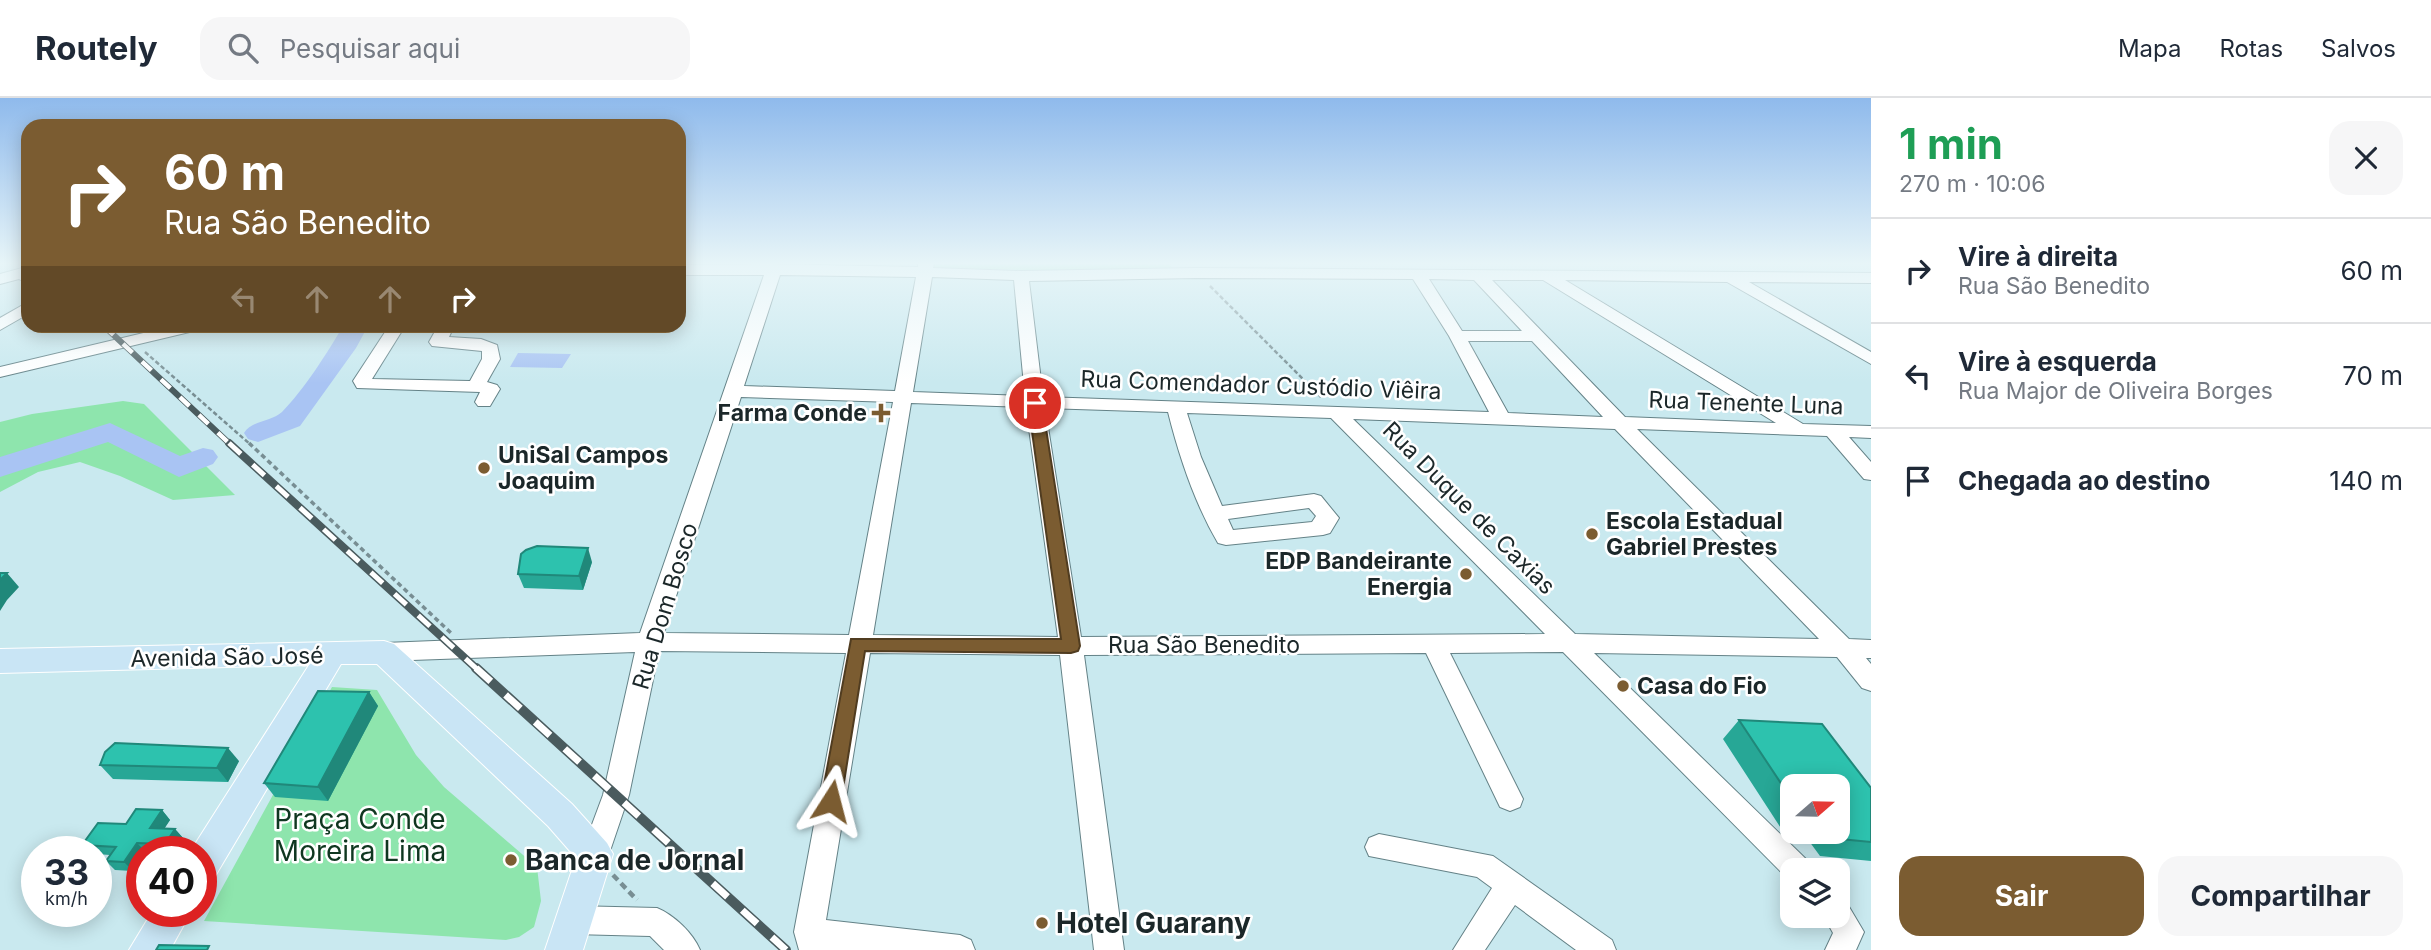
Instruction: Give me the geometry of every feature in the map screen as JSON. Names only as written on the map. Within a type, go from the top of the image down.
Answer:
[{"type":"main road","name":"Avenida São José","points":[[0,661],[384,652]]},
{"type":"main road","points":[[384,652],[559,815],[594,854]]},
{"type":"main road","points":[[217,840],[331,655]]},
{"type":"main road","name":"Rua Dom Bosco","points":[[568,935],[594,854]]},
{"type":"main road","points":[[148,950],[163,927]]},
{"type":"street","name":"Rua Dom Bosco","points":[[594,854],[616,794],[649,642],[763,304]]},
{"type":"street","points":[[919,304],[857,644],[812,941],[924,948]]},
{"type":"street","points":[[1024,304],[1109,950]]},
{"type":"street","points":[[1436,304],[1501,418]]},
{"type":"street","points":[[1506,304],[1842,647],[1871,681]]},
{"type":"street","points":[[1593,304],[1798,428]]},
{"type":"street","points":[[1779,304],[1862,348],[1871,359]]},
{"type":"street","points":[[0,325],[21,312]]},
{"type":"street","points":[[0,372],[121,333]]},
{"type":"street","points":[[393,333],[362,381],[363,384],[480,394],[492,349],[481,344],[438,342],[442,333]]},
{"type":"street","points":[[1457,336],[1537,336]]},
{"type":"street","name":"Rua Comendador Custódio Viêira","points":[[733,391],[1620,423]]},
{"type":"street","points":[[1176,407],[1185,447],[1215,514]]},
{"type":"street","name":"Rua Duque de Caxias","points":[[1334,411],[1786,858]]},
{"type":"street","name":"Rua Tenente Luna","points":[[1620,423],[1871,432]]},
{"type":"street","points":[[1832,430],[1871,474]]},
{"type":"street","name":"Rua São Benedito","points":[[453,641],[1071,646],[1567,643],[1871,649]]},
{"type":"street","name":"Avenida São José","points":[[384,652],[453,641]]},
{"type":"street","points":[[1434,644],[1510,799]]},
{"type":"street","points":[[1379,847],[1483,865],[1601,950]]},
{"type":"street","points":[[1468,950],[1512,884]]},
{"type":"street","points":[[568,935],[657,922],[685,950]]},
{"type":"street","points":[[1840,950],[1849,932],[1846,928]]},
{"type":"path","points":[[1228,304],[1334,411]]},
{"type":"path","points":[[128,333],[136,344],[132,346],[139,352],[143,350],[235,430],[453,641]]},
{"type":"path","points":[[594,854],[657,922]]},
{"type":"green space","points":[[123,401],[144,404],[235,495],[173,500],[120,476],[80,462],[38,472],[0,492],[0,422],[32,414]]},
{"type":"green space","name":"Praça Conde Moreira Lima","points":[[332,687],[377,690],[416,755],[444,787],[537,867],[541,901],[534,927],[519,937],[506,940],[217,922],[217,897]]},
{"type":"water","points":[[518,353],[571,354],[562,368],[510,367]]},
{"type":"building","points":[[537,546],[588,548],[579,576],[518,574],[521,554]]},
{"type":"building","points":[[318,691],[369,692],[318,787],[264,783]]},
{"type":"building","points":[[1739,720],[1822,724],[1871,788],[1871,842],[1850,840],[1850,774],[1780,774],[1780,782]]},
{"type":"building","points":[[115,743],[228,748],[217,768],[100,765],[105,752]]},
{"type":"building","points":[[136,809],[162,810],[150,828],[175,829],[170,836],[126,836],[126,859],[124,862],[112,861],[112,853],[116,847],[112,847],[112,836],[89,836],[98,823],[126,824]]},
{"type":"building","points":[[159,945],[209,946],[207,950],[156,950]]},
{"type":"waterway","points":[[258,433],[290,420],[351,333]]},
{"type":"waterway","points":[[0,467],[110,432],[179,467],[203,457]]},
{"type":"railway","points":[[111,333],[231,445]]},
{"type":"railway","points":[[229,443],[478,670]]},
{"type":"railway","points":[[476,668],[786,950]]},
{"type":"place","name":"Farma Conde","points":[[881,413]]},
{"type":"place","name":"UniSal Campos Joaquim","points":[[484,468]]},
{"type":"place","name":"Escola Estadual Gabriel Prestes","points":[[1592,534]]},
{"type":"place","name":"EDP Bandeirante Energia","points":[[1466,574]]},
{"type":"place","name":"Casa do Fio","points":[[1623,686]]},
{"type":"place","name":"Banca de Jornal","points":[[511,860]]},
{"type":"place","name":"Hotel Guarany","points":[[1042,923]]},
{"type":"route","points":[[831,801],[857,644],[1071,646],[1035,403]]}]
